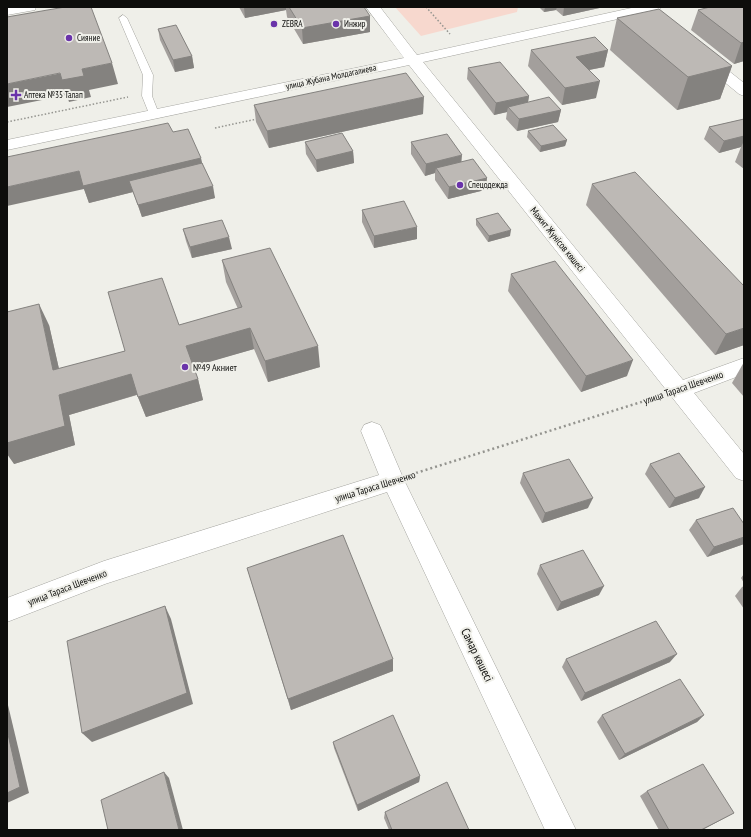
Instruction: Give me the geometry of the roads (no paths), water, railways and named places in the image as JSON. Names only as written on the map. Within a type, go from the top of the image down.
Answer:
[{"type":"street","points":[[7,11],[30,7]]},
{"type":"street","name":"Мәжит Жүнісов көшесі","points":[[372,7],[744,471]]},
{"type":"street","name":"улица Жубана Молдагалиева","points":[[7,145],[649,10]]},
{"type":"street","points":[[697,52],[744,91]]},
{"type":"street","name":"улица Тараса Шевченко","points":[[679,390],[744,366]]},
{"type":"street","name":"Самар көшесі","points":[[372,432],[393,480],[561,830]]},
{"type":"street","name":"улица Тараса Шевченко","points":[[7,610],[104,573],[393,480]]},
{"type":"lane","points":[[123,18],[148,75],[147,96],[154,114]]},
{"type":"place","name":"ZEBRA","points":[[274,24]]},
{"type":"place","name":"Инжир","points":[[336,24]]},
{"type":"place","name":"Сияние","points":[[69,38]]},
{"type":"place","name":"Аптека №35 Талап","points":[[16,95]]},
{"type":"place","name":"Спецодежда","points":[[460,185]]},
{"type":"place","name":"№49 Акниет","points":[[185,367]]}]
